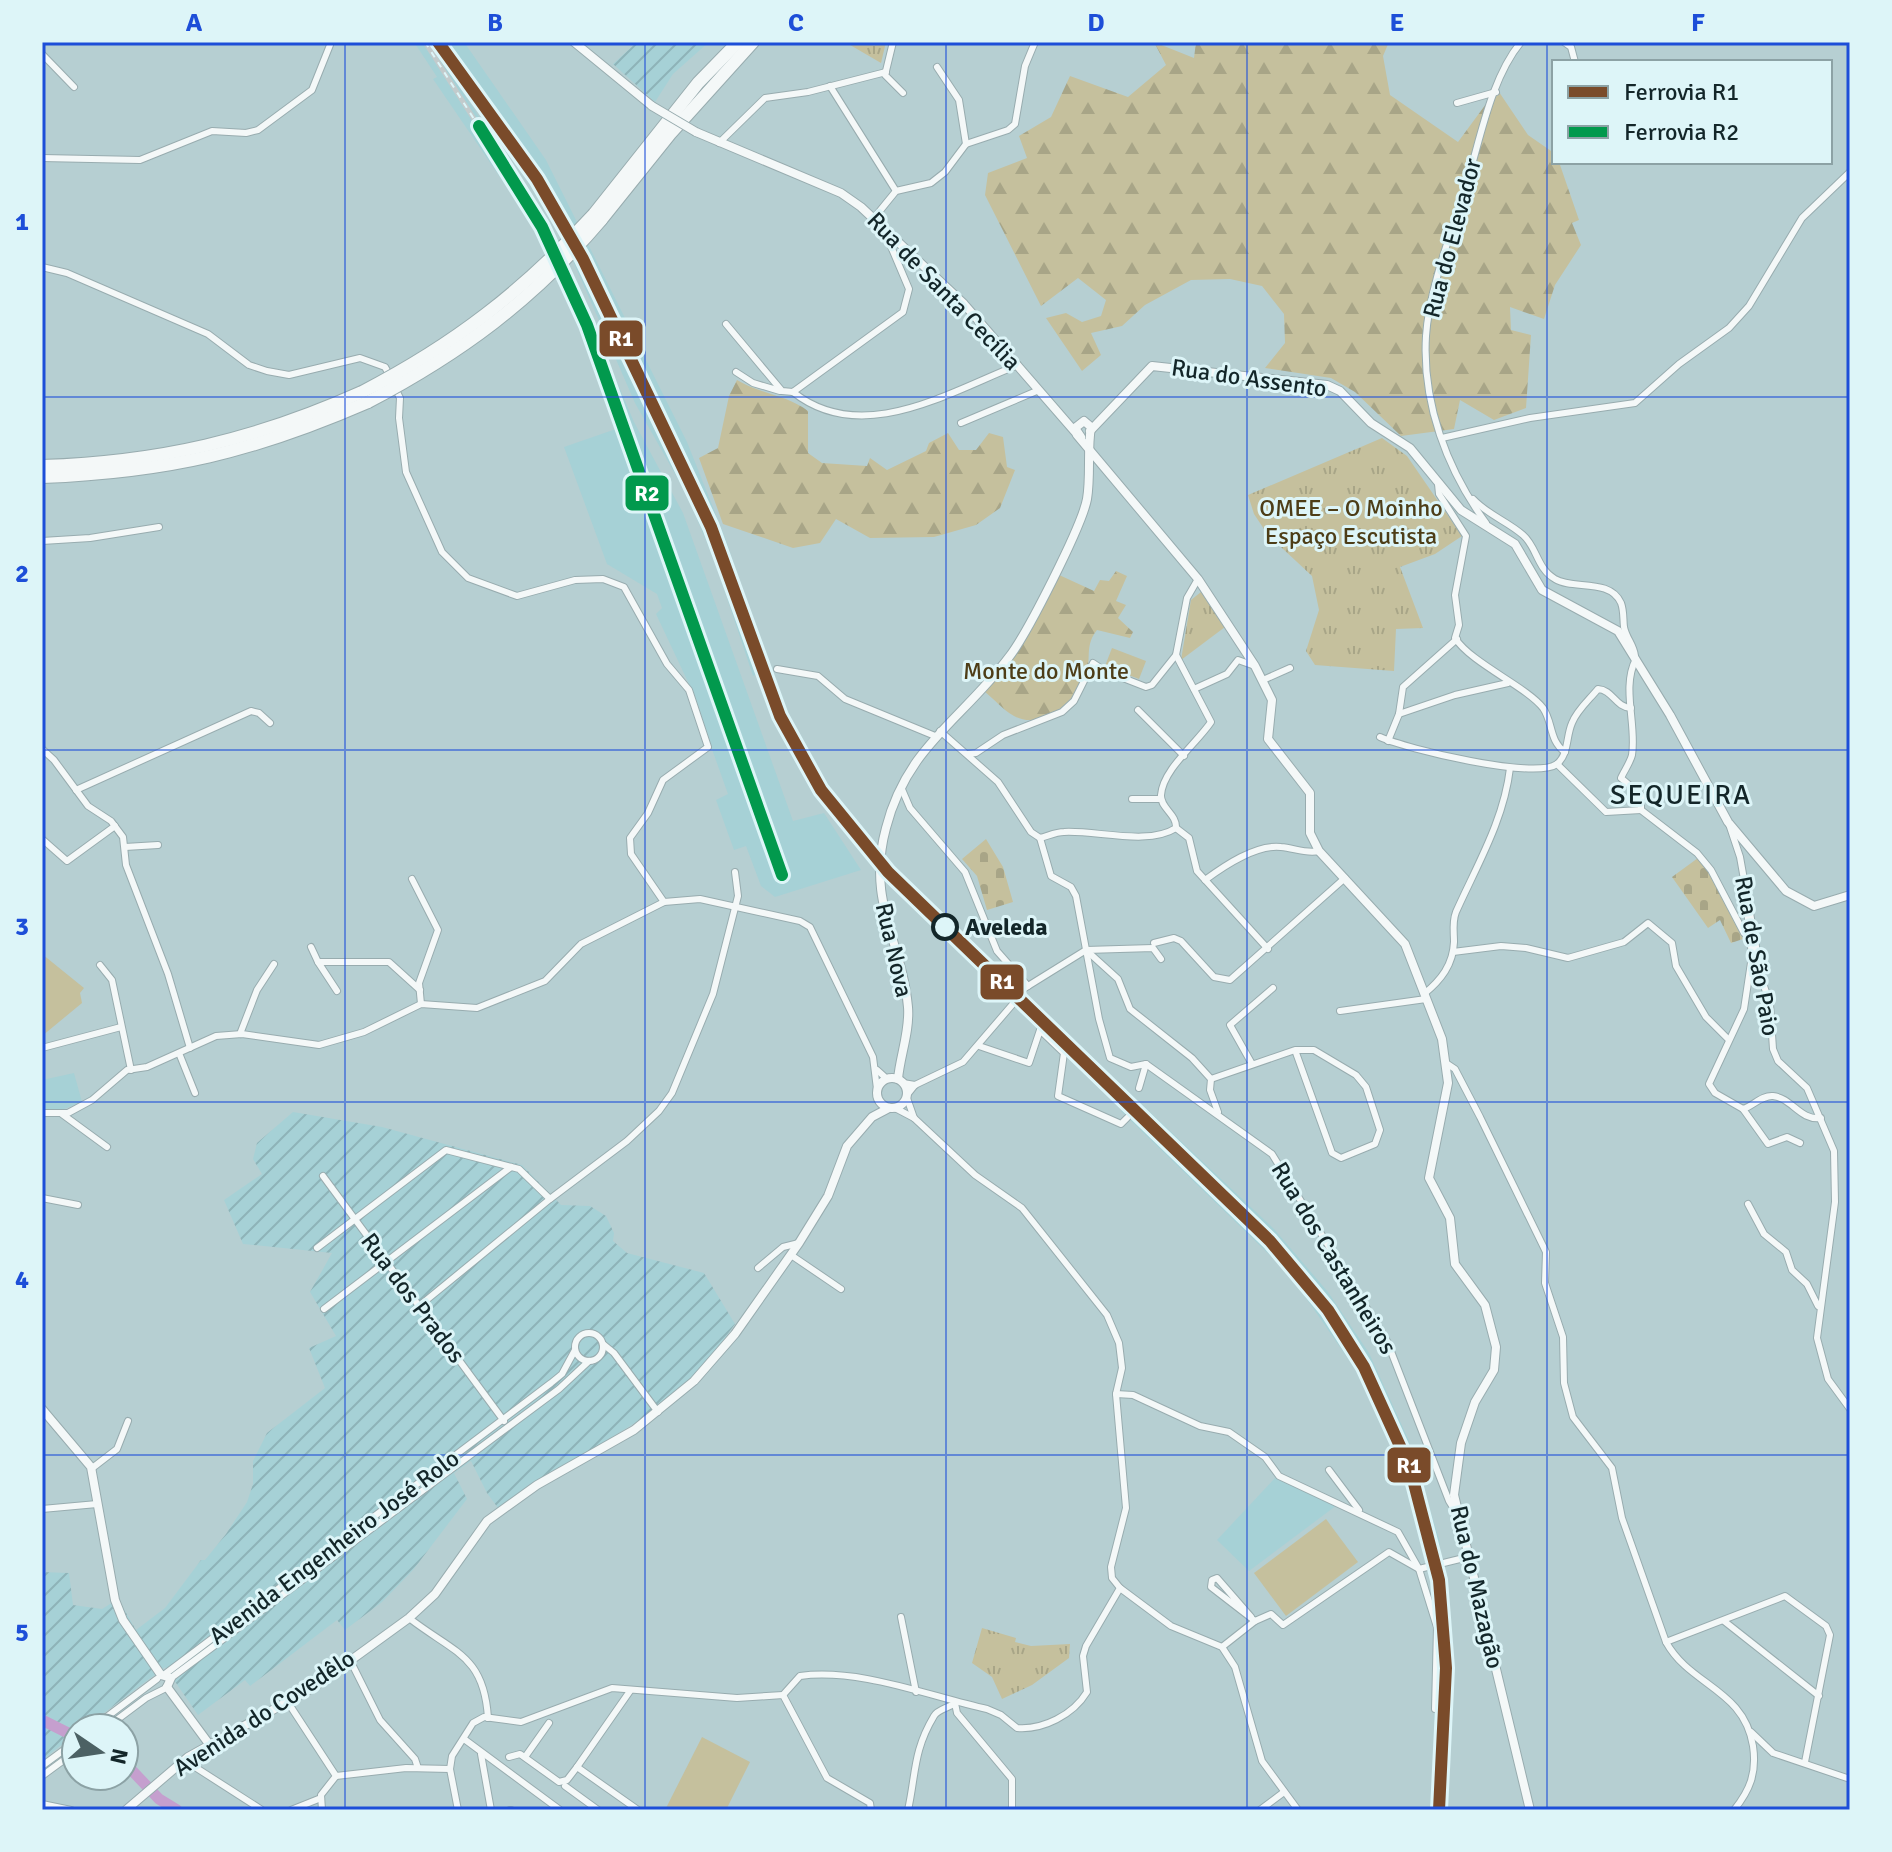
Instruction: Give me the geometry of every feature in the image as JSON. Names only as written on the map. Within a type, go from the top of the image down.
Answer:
[{"type":"highway","points":[[598,217],[698,83],[738,42]]},
{"type":"highway","points":[[42,477],[149,469],[216,457],[262,445],[365,397],[476,325],[526,284],[598,217],[753,42]]},
{"type":"highway","points":[[42,466],[163,457],[223,444],[365,397]]},
{"type":"street","name":"Rua de Santa Cecília","points":[[574,42],[652,106],[696,132],[841,193],[874,218],[964,304],[1198,579],[1255,666],[1273,710],[1268,739],[1310,793],[1310,833],[1319,851]]},
{"type":"street","points":[[893,42],[886,79],[903,93]]},
{"type":"street","points":[[874,218],[896,191],[931,183],[945,172],[966,144],[1015,124],[1025,66],[1035,42]]},
{"type":"street","name":"Rua do Elevador","points":[[1488,526],[1447,462],[1430,395],[1426,336],[1437,287],[1496,92],[1521,42]]},
{"type":"street","points":[[1564,42],[1571,47],[1574,60]]},
{"type":"street","points":[[42,158],[140,160],[212,131],[246,133],[258,130],[312,90],[331,43]]},
{"type":"street","points":[[42,54],[74,87]]},
{"type":"street","points":[[937,67],[959,100],[966,144]]},
{"type":"street","points":[[718,143],[765,98],[886,72]]},
{"type":"street","points":[[830,86],[896,191]]},
{"type":"street","points":[[1457,103],[1496,92]]},
{"type":"street","points":[[1442,438],[1530,418],[1635,403],[1679,364],[1729,328],[1749,306],[1802,218],[1850,172]]},
{"type":"street","points":[[793,392],[903,312],[909,289],[882,226]]},
{"type":"street","points":[[900,265],[913,255]]},
{"type":"street","points":[[42,267],[67,273],[208,334],[249,365],[267,371],[289,375],[360,358],[385,367],[400,398],[399,418],[411,487],[442,552],[468,578],[517,596],[575,580],[603,579],[624,587],[632,596],[658,647],[689,690],[708,747],[663,780],[648,813],[630,838],[631,854],[664,902]]},
{"type":"street","points":[[726,324],[782,391]]},
{"type":"street","points":[[736,372],[753,383],[793,392],[806,403],[840,415],[882,414],[923,406],[1018,365]]},
{"type":"street","name":"Rua do Assento","points":[[1090,433],[1152,366],[1327,385],[1340,391],[1371,423],[1410,448],[1461,510],[1515,544],[1542,590],[1618,631],[1636,657],[1728,822],[1786,891],[1805,904],[1814,906],[1850,895]]},
{"type":"street","points":[[961,423],[1039,390]]},
{"type":"street","name":"Rua de Santa Cecília","points":[[1056,410],[1083,421]]},
{"type":"street","name":"Rua do Assento","points":[[1083,421],[1110,410]]},
{"type":"street","points":[[1083,421],[1090,433],[1077,434],[1077,424],[1083,421]]},
{"type":"street","name":"Rua Nova","points":[[878,1094],[895,1080],[908,1007],[881,896],[880,865],[885,830],[894,801],[921,751],[1016,646],[1085,510],[1090,433]]},
{"type":"street","points":[[1388,741],[1399,714],[1403,687],[1457,639],[1459,625],[1455,595],[1466,536],[1439,494],[1438,482]]},
{"type":"street","points":[[1470,498],[1524,535],[1542,568],[1554,579],[1566,584],[1594,585],[1620,600],[1624,628],[1636,657],[1633,663],[1631,708],[1632,755],[1621,778],[1641,795],[1641,810]]},
{"type":"street","points":[[42,541],[90,538],[159,527]]},
{"type":"street","points":[[967,754],[976,753],[1003,735],[1062,712],[1074,701],[1093,663],[1146,687],[1152,685],[1176,655],[1187,598],[1198,579]]},
{"type":"street","points":[[1457,639],[1508,683],[1541,705],[1555,742],[1565,752]]},
{"type":"street","points":[[1176,655],[1211,722],[1165,783],[1161,799],[1176,821],[1176,828]]},
{"type":"street","points":[[1194,689],[1227,674],[1238,660],[1255,666]]},
{"type":"street","points":[[1263,680],[1290,668]]},
{"type":"street","points":[[777,669],[818,676],[845,699],[938,733],[998,782],[1031,832],[1040,838],[1047,870],[1076,896],[1110,1058],[1131,1067],[1146,1064],[1139,1088]]},
{"type":"street","points":[[1399,714],[1455,695],[1508,683]]},
{"type":"street","points":[[1380,737],[1435,755],[1510,768],[1543,768],[1557,764],[1565,752],[1572,723],[1598,689],[1607,691],[1620,705],[1631,708]]},
{"type":"street","points":[[1138,710],[1184,756]]},
{"type":"street","points":[[76,790],[251,711],[259,713],[270,723]]},
{"type":"street","points":[[42,749],[88,806],[115,826],[125,847],[126,865],[168,974],[190,1048]]},
{"type":"street","points":[[1557,764],[1606,812],[1641,810],[1697,853],[1750,937]]},
{"type":"street","points":[[1340,1011],[1425,996],[1443,975],[1453,952],[1453,921],[1474,881],[1500,813],[1510,768]]},
{"type":"street","points":[[901,787],[910,808],[965,872],[997,951],[1027,987],[1086,950],[1153,948],[1161,959]]},
{"type":"street","points":[[1132,799],[1161,799]]},
{"type":"street","name":"Rua de São Paio","points":[[1728,822],[1740,857],[1770,1004],[1775,1056],[1807,1088],[1834,1151],[1836,1175],[1818,1306],[1817,1338],[1828,1379],[1850,1409]]},
{"type":"street","points":[[42,839],[67,861],[115,826]]},
{"type":"street","points":[[1040,838],[1063,832],[1105,837],[1156,833],[1176,828]]},
{"type":"street","points":[[1176,828],[1189,838],[1193,861],[1205,880],[1268,949]]},
{"type":"street","points":[[125,847],[158,845]]},
{"type":"street","points":[[1205,880],[1258,850],[1273,846],[1311,853],[1319,851]]},
{"type":"street","name":"Rua de São Paio","points":[[1740,857],[1748,847]]},
{"type":"street","name":"Rua do Mazagão","points":[[1319,851],[1405,944],[1446,1063],[1446,1104],[1428,1168],[1450,1218],[1455,1264],[1485,1305],[1496,1347],[1494,1370],[1475,1402],[1456,1459],[1457,1514],[1530,1810]]},
{"type":"street","points":[[418,1307],[646,1125],[672,1093],[713,994],[736,907],[739,884],[735,872]]},
{"type":"street","points":[[1154,943],[1174,938],[1223,981],[1237,977],[1345,878]]},
{"type":"street","points":[[412,879],[438,930],[420,990],[421,1004]]},
{"type":"street","points":[[42,1113],[62,1114],[84,1105],[131,1070],[216,1036],[240,1034],[319,1045],[364,1032],[421,1004],[477,1008],[545,981],[581,944],[664,902],[700,899],[800,921],[810,927],[877,1070],[878,1094],[872,1117]]},
{"type":"street","points":[[1748,906],[1746,918],[1752,956],[1744,1009],[1709,1084],[1715,1093],[1743,1109],[1768,1144],[1787,1137],[1800,1143]]},
{"type":"street","points":[[1453,952],[1476,947],[1514,947],[1568,958],[1624,942],[1648,923],[1672,943],[1676,966],[1706,1017],[1728,1039]]},
{"type":"street","points":[[311,947],[337,991]]},
{"type":"street","points":[[1086,950],[1118,979],[1130,1009],[1192,1058],[1211,1079],[1210,1090],[1218,1113]]},
{"type":"street","points":[[318,962],[389,962],[420,990]]},
{"type":"street","points":[[240,1034],[257,990],[274,964]]},
{"type":"street","points":[[100,965],[112,980],[131,1070]]},
{"type":"street","points":[[1252,1064],[1230,1025],[1273,988]]},
{"type":"street","points":[[872,1117],[892,1108],[915,1085],[963,1062],[1012,1005]]},
{"type":"street","points":[[42,1048],[121,1027]]},
{"type":"street","points":[[979,1046],[1029,1063],[1040,1030],[1064,1053],[1058,1096],[1121,1124],[1127,1118]]},
{"type":"street","points":[[1211,1079],[1295,1050],[1314,1050],[1356,1075],[1366,1087],[1380,1130],[1375,1144],[1341,1158],[1332,1153],[1295,1050]]},
{"type":"street","points":[[179,1053],[195,1093]]},
{"type":"street","points":[[1446,1063],[1455,1069],[1546,1252],[1545,1283],[1563,1337],[1564,1383],[1573,1417],[1612,1468],[1622,1518],[1666,1642],[1676,1657],[1732,1702],[1750,1732],[1773,1753],[1850,1779]]},
{"type":"street","name":"Rua dos Castanheiros","points":[[1146,1064],[1272,1154],[1387,1341],[1449,1501],[1457,1514]]},
{"type":"street","points":[[877,1070],[895,1080],[915,1085]]},
{"type":"street","points":[[895,1080],[907,1096],[914,1118]]},
{"type":"street","points":[[1198,1100],[1210,1090]]},
{"type":"street","points":[[878,1094],[892,1108],[914,1118],[946,1151],[1022,1208],[1107,1315],[1119,1343],[1122,1368],[1116,1394],[1126,1508],[1111,1567],[1112,1578],[1120,1588],[1171,1626],[1222,1647],[1235,1667],[1262,1761],[1298,1810]]},
{"type":"street","points":[[1743,1109],[1771,1096],[1782,1099],[1805,1116],[1821,1118]]},
{"type":"street","points":[[62,1114],[107,1147]]},
{"type":"street","name":"Avenida do Covedêlo","points":[[126,1810],[184,1760],[287,1701],[409,1618],[435,1594],[487,1521],[537,1485],[634,1430],[694,1381],[722,1350],[791,1255],[828,1196],[847,1146],[872,1117]]},
{"type":"street","points":[[317,1248],[446,1150],[519,1169],[550,1199]]},
{"type":"street","points":[[324,1309],[511,1167]]},
{"type":"street","name":"Rua dos Prados","points":[[323,1176],[506,1422]]},
{"type":"street","points":[[42,1198],[78,1205]]},
{"type":"street","points":[[1748,1204],[1764,1234],[1786,1252],[1792,1270],[1807,1284],[1818,1306]]},
{"type":"street","points":[[758,1268],[783,1247],[799,1243]]},
{"type":"street","points":[[791,1255],[841,1289]]},
{"type":"street","points":[[589,1361],[580,1358],[575,1350],[576,1342],[586,1333],[595,1334],[614,1353],[658,1412]]},
{"type":"street","name":"Avenida Engenheiro José Rolo","points":[[506,1422],[577,1375],[589,1361],[600,1356],[603,1344]]},
{"type":"street","name":"Avenida Engenheiro José Rolo","points":[[116,1712],[165,1680],[506,1422],[562,1374],[575,1350]]},
{"type":"street","points":[[1116,1394],[1133,1395],[1200,1426],[1229,1432],[1265,1457],[1279,1476],[1313,1490],[1351,1512],[1359,1510]]},
{"type":"street","points":[[42,1409],[55,1428],[85,1457],[91,1469],[117,1606],[209,1744]]},
{"type":"street","points":[[91,1469],[117,1449],[128,1421]]},
{"type":"street","points":[[1329,1470],[1359,1510],[1398,1532],[1422,1569],[1437,1627],[1439,1653],[1435,1709]]},
{"type":"street","points":[[42,1509],[97,1504]]},
{"type":"street","points":[[1222,1647],[1253,1619],[1271,1614],[1283,1625],[1389,1552],[1422,1569],[1468,1557]]},
{"type":"street","points":[[1217,1578],[1229,1587],[1253,1619],[1211,1587],[1212,1580],[1217,1578]]},
{"type":"street","points":[[458,1810],[450,1769],[453,1751],[473,1723],[488,1718],[521,1722],[612,1688],[737,1698],[783,1695],[800,1676],[816,1674],[871,1679],[1001,1715],[1017,1728],[1047,1723],[1061,1717],[1087,1692],[1083,1656],[1086,1646],[1120,1588]]},
{"type":"street","points":[[1666,1642],[1781,1596],[1791,1598],[1830,1631],[1805,1762]]},
{"type":"street","points":[[901,1617],[916,1692]]},
{"type":"street","points":[[409,1618],[473,1665],[483,1679],[488,1718]]},
{"type":"street","points":[[1724,1621],[1819,1696]]},
{"type":"street","points":[[349,1659],[380,1720],[415,1759],[418,1768]]},
{"type":"street","name":"Avenida Engenheiro José Rolo","points":[[127,1712],[165,1680]]},
{"type":"street","points":[[509,1757],[517,1754],[525,1757],[559,1782],[567,1780],[630,1691]]},
{"type":"street","points":[[783,1695],[827,1778],[870,1803],[871,1810]]},
{"type":"street","points":[[287,1701],[336,1776]]},
{"type":"street","points":[[905,1809],[921,1735],[936,1714],[955,1703]]},
{"type":"street","points":[[955,1703],[957,1713],[1012,1779],[1012,1810]]},
{"type":"street","points":[[525,1757],[549,1723]]},
{"type":"street","points":[[1734,1810],[1748,1793],[1755,1762],[1750,1732]]},
{"type":"street","points":[[464,1739],[560,1810]]},
{"type":"street","points":[[1755,1762],[1760,1756],[1773,1753]]},
{"type":"street","points":[[481,1754],[491,1810]]},
{"type":"street","points":[[42,1766],[60,1755]]},
{"type":"street","points":[[42,1776],[60,1759]]},
{"type":"street","points":[[184,1760],[262,1810]]},
{"type":"street","points":[[577,1767],[638,1810]]},
{"type":"street","points":[[336,1776],[418,1768],[450,1769]]},
{"type":"street","points":[[291,1810],[321,1798],[336,1776]]},
{"type":"street","points":[[565,1786],[598,1810]]},
{"type":"street","points":[[1260,1810],[1284,1792]]},
{"type":"street","points":[[321,1798],[322,1810]]},
{"type":"street","points":[[42,1804],[71,1810]]},
{"type":"shaded area","points":[[414,42],[429,42],[480,118],[544,224],[585,307],[634,422],[683,513],[793,821],[824,813],[861,870],[775,897],[761,886],[746,846],[734,850],[716,800],[728,794],[688,682],[656,614],[662,608],[657,594],[607,564],[564,447],[616,429],[599,373],[532,224],[433,79],[437,77]]},
{"type":"shaded area","points":[[432,42],[464,42],[546,160],[687,442],[726,540],[766,663],[792,723],[811,760],[852,820],[914,890],[1274,1229],[1328,1292],[1369,1353],[1409,1441],[1439,1539],[1453,1647],[1445,1810],[1437,1810],[1443,1721],[1434,1720],[1440,1661],[1433,1571],[1412,1489],[1376,1399],[1279,1264],[1121,1111],[1124,1107],[1119,1100],[1013,995],[870,854],[864,853],[818,793],[777,724],[758,674],[753,676],[715,562],[687,495],[635,403],[567,247],[532,188]]},
{"type":"shaded area","points":[[637,42],[709,42],[673,74],[655,102],[613,64]]},
{"type":"shaded area","points":[[74,1073],[82,1102],[61,1110],[42,1109],[42,1080]]},
{"type":"shaded area","points":[[293,1112],[382,1127],[522,1165],[561,1205],[590,1206],[606,1216],[614,1233],[613,1241],[627,1253],[704,1273],[735,1324],[703,1368],[662,1406],[498,1508],[471,1461],[454,1473],[467,1499],[413,1570],[382,1602],[345,1630],[337,1620],[250,1686],[245,1680],[198,1715],[165,1667],[105,1712],[60,1712],[60,1746],[42,1760],[42,1572],[69,1573],[73,1605],[102,1609],[118,1599],[136,1630],[165,1608],[201,1560],[205,1560],[226,1534],[247,1502],[253,1484],[253,1461],[267,1433],[325,1388],[309,1348],[336,1336],[310,1292],[332,1253],[243,1244],[224,1200],[262,1174],[253,1159],[257,1143]]},
{"type":"shaded area","points":[[1275,1478],[1337,1505],[1249,1571],[1217,1540]]},
{"type":"green space","points":[[845,42],[886,42],[881,63]]},
{"type":"green space","points":[[1154,42],[1194,58],[1196,42],[1389,42],[1383,56],[1390,95],[1458,142],[1497,89],[1528,135],[1552,152],[1552,164],[1560,164],[1579,220],[1572,223],[1581,245],[1555,285],[1544,319],[1510,307],[1511,330],[1531,335],[1526,408],[1494,420],[1460,400],[1454,429],[1401,436],[1355,392],[1331,378],[1265,368],[1285,343],[1284,314],[1262,286],[1230,279],[1191,280],[1145,305],[1122,326],[1091,333],[1101,355],[1082,371],[1046,318],[1066,313],[1082,322],[1101,316],[1106,300],[1078,278],[1041,306],[985,195],[988,173],[1027,158],[1019,136],[1051,117],[1070,76],[1128,97],[1166,65]]},
{"type":"green space","points":[[737,380],[808,411],[808,453],[822,463],[867,466],[870,458],[887,470],[926,451],[929,443],[948,433],[959,450],[976,450],[989,433],[1003,437],[1007,467],[1015,470],[1000,508],[976,525],[934,537],[870,538],[836,519],[820,543],[793,548],[723,524],[699,458],[718,448],[729,396]]},
{"type":"green space","name":"OMEE – O Moinho Espaço Escutista","points":[[1382,438],[1407,456],[1462,536],[1435,554],[1400,567],[1423,628],[1396,629],[1394,671],[1315,665],[1306,651],[1319,610],[1312,576],[1268,535],[1254,514],[1248,495]]},
{"type":"green space","name":"Monte do Monte","points":[[1116,571],[1127,576],[1116,601],[1126,605],[1118,618],[1133,632],[1130,638],[1097,630],[1091,641],[1083,682],[1068,702],[1048,716],[1025,720],[1010,714],[984,691],[1057,574],[1094,591],[1100,580],[1109,581]]},
{"type":"green space","points":[[1201,592],[1225,627],[1181,660],[1191,600]]},
{"type":"green space","points":[[1112,648],[1146,661],[1139,679],[1105,666]]},
{"type":"green space","points":[[986,839],[1003,867],[1013,902],[987,910],[977,876],[962,859]]},
{"type":"green space","points":[[1698,858],[1722,892],[1743,939],[1731,943],[1720,920],[1708,928],[1672,877]]},
{"type":"green space","points":[[42,954],[84,988],[80,993],[82,1003],[42,1036]]},
{"type":"green space","points":[[1326,1519],[1358,1562],[1286,1616],[1254,1573]]},
{"type":"green space","points":[[982,1628],[1031,1646],[1070,1644],[1069,1658],[1032,1685],[1002,1699],[992,1677],[972,1663]]},
{"type":"green space","points":[[702,1737],[750,1762],[726,1810],[665,1810]]},
{"type":"waterway","points":[[42,1720],[60,1729]]},
{"type":"waterway","points":[[140,1779],[159,1799],[177,1810]]},
{"type":"railway","points":[[425,42],[528,204],[577,302],[782,875]]},
{"type":"rail line","name":"R1","points":[[438,42],[537,179],[583,259],[711,527],[780,716],[821,790],[888,872],[1270,1241],[1328,1310],[1364,1367],[1410,1468],[1439,1580],[1446,1668],[1439,1810]]},
{"type":"rail line","name":"R2","points":[[479,126],[542,227],[587,325],[782,875]]},
{"type":"place","name":"Aveleda","points":[[945,927]]},
{"type":"district","name":"SEQUEIRA","points":[[1681,795]]}]
